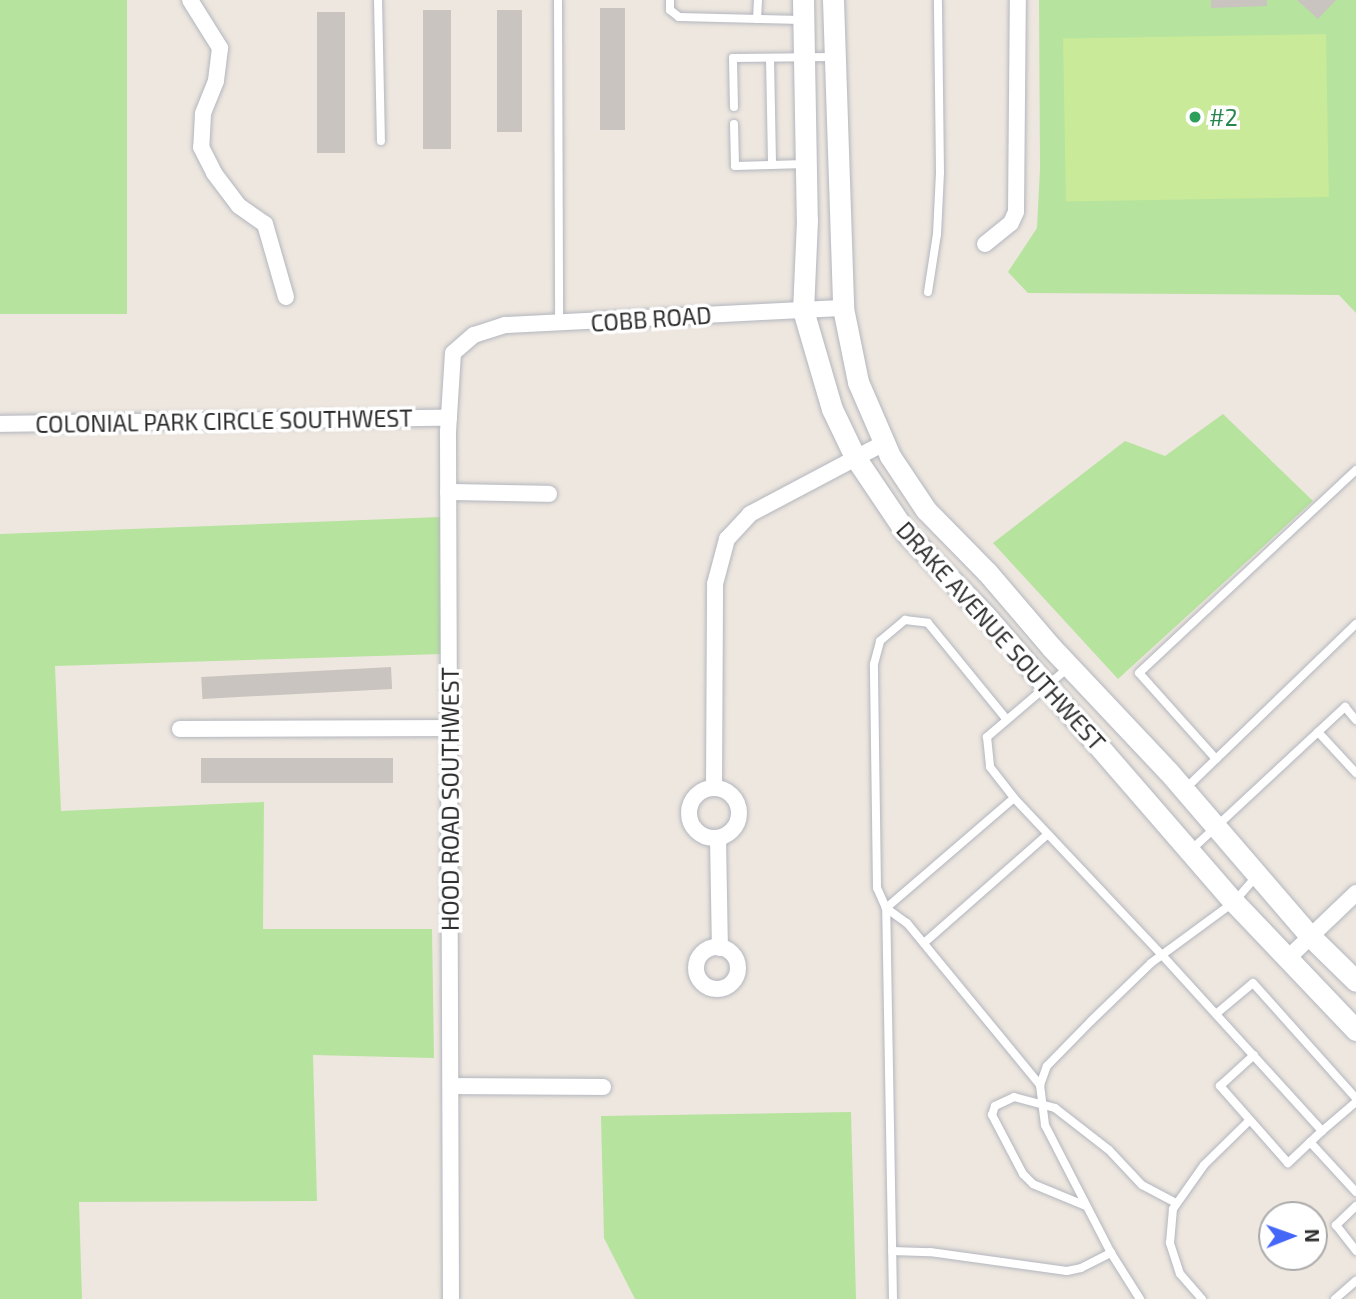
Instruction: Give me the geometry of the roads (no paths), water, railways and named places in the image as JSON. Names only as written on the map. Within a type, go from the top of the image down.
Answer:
[{"type":"street","points":[[190,0],[220,48],[216,80],[203,114],[201,146],[214,173],[239,206],[265,224],[286,297]]},
{"type":"street","name":"DRAKE AVENUE SOUTHWEST","points":[[834,0],[843,308],[858,382],[884,443],[926,510],[987,572],[1069,667],[1184,790],[1310,936],[1356,981]]},
{"type":"street","points":[[985,244],[1011,223],[1016,212],[1018,0]]},
{"type":"street","name":"DRAKE AVENUE SOUTHWEST","points":[[803,10],[806,164],[803,310],[832,409],[855,457],[907,534],[985,615],[1234,902],[1356,1030]]},
{"type":"street","name":"COBB ROAD","points":[[499,327],[843,308]]},
{"type":"street","name":"HOOD ROAD SOUTHWEST","points":[[451,1299],[449,418],[453,353],[474,335],[499,327]]},
{"type":"street","name":"COLONIAL PARK CIRCLE SOUTHWEST","points":[[0,424],[449,418]]},
{"type":"street","points":[[714,788],[715,584],[727,539],[750,514],[884,443]]},
{"type":"street","points":[[449,492],[549,494]]},
{"type":"street","points":[[180,729],[450,728]]},
{"type":"street","points":[[714,788],[730,793],[735,800],[739,816],[732,830],[718,838],[701,835],[691,823],[689,815],[693,799],[699,793],[714,788]]},
{"type":"street","points":[[718,838],[720,948]]},
{"type":"street","points":[[1288,958],[1356,893]]},
{"type":"street","points":[[452,1086],[603,1087]]},
{"type":"lane","points":[[378,0],[381,141]]},
{"type":"lane","points":[[558,0],[559,325]]},
{"type":"lane","points":[[670,0],[670,10],[679,17],[757,19],[803,10]]},
{"type":"lane","points":[[757,19],[758,0]]},
{"type":"lane","points":[[928,292],[937,234],[940,172],[938,0]]},
{"type":"lane","points":[[734,107],[733,58],[834,57]]},
{"type":"lane","points":[[770,58],[772,165]]},
{"type":"lane","points":[[734,124],[735,166],[806,164]]},
{"type":"lane","points":[[1216,759],[1139,673],[1356,470]]},
{"type":"lane","points":[[893,1299],[886,908],[877,888],[874,664],[880,641],[905,620],[928,623],[1007,720]]},
{"type":"lane","points":[[1184,790],[1356,624]]},
{"type":"lane","points":[[1069,667],[987,737],[990,766],[1014,798],[1322,1131]]},
{"type":"lane","points":[[1190,851],[1345,707],[1356,720]]},
{"type":"lane","points":[[1318,732],[1356,773]]},
{"type":"lane","points":[[886,908],[1014,798]]},
{"type":"lane","points":[[924,943],[1048,834]]},
{"type":"lane","points":[[1140,1299],[1111,1253],[1045,1125],[1040,1104],[1040,1085],[1047,1066],[1162,955],[1234,902],[1258,874]]},
{"type":"lane","points":[[886,908],[907,923],[1040,1085]]},
{"type":"lane","points":[[1216,1014],[1253,983],[1356,1100],[1288,1163],[1220,1086],[1254,1055]]},
{"type":"lane","points":[[1087,1206],[1028,1179],[992,1115],[995,1107],[1014,1097],[1069,1115],[1109,1150],[1129,1175],[1176,1203]]},
{"type":"lane","points":[[1202,1299],[1180,1275],[1170,1243],[1169,1228],[1176,1203],[1204,1164],[1250,1120]]},
{"type":"lane","points":[[1310,1142],[1356,1192]]},
{"type":"lane","points":[[1356,1206],[1336,1225],[1356,1251]]},
{"type":"lane","points":[[892,1251],[930,1252],[1067,1271],[1081,1268],[1111,1253]]},
{"type":"lane","points":[[1335,1299],[1356,1281]]},
{"type":"place","name":"#2","points":[[1195,117]]}]
